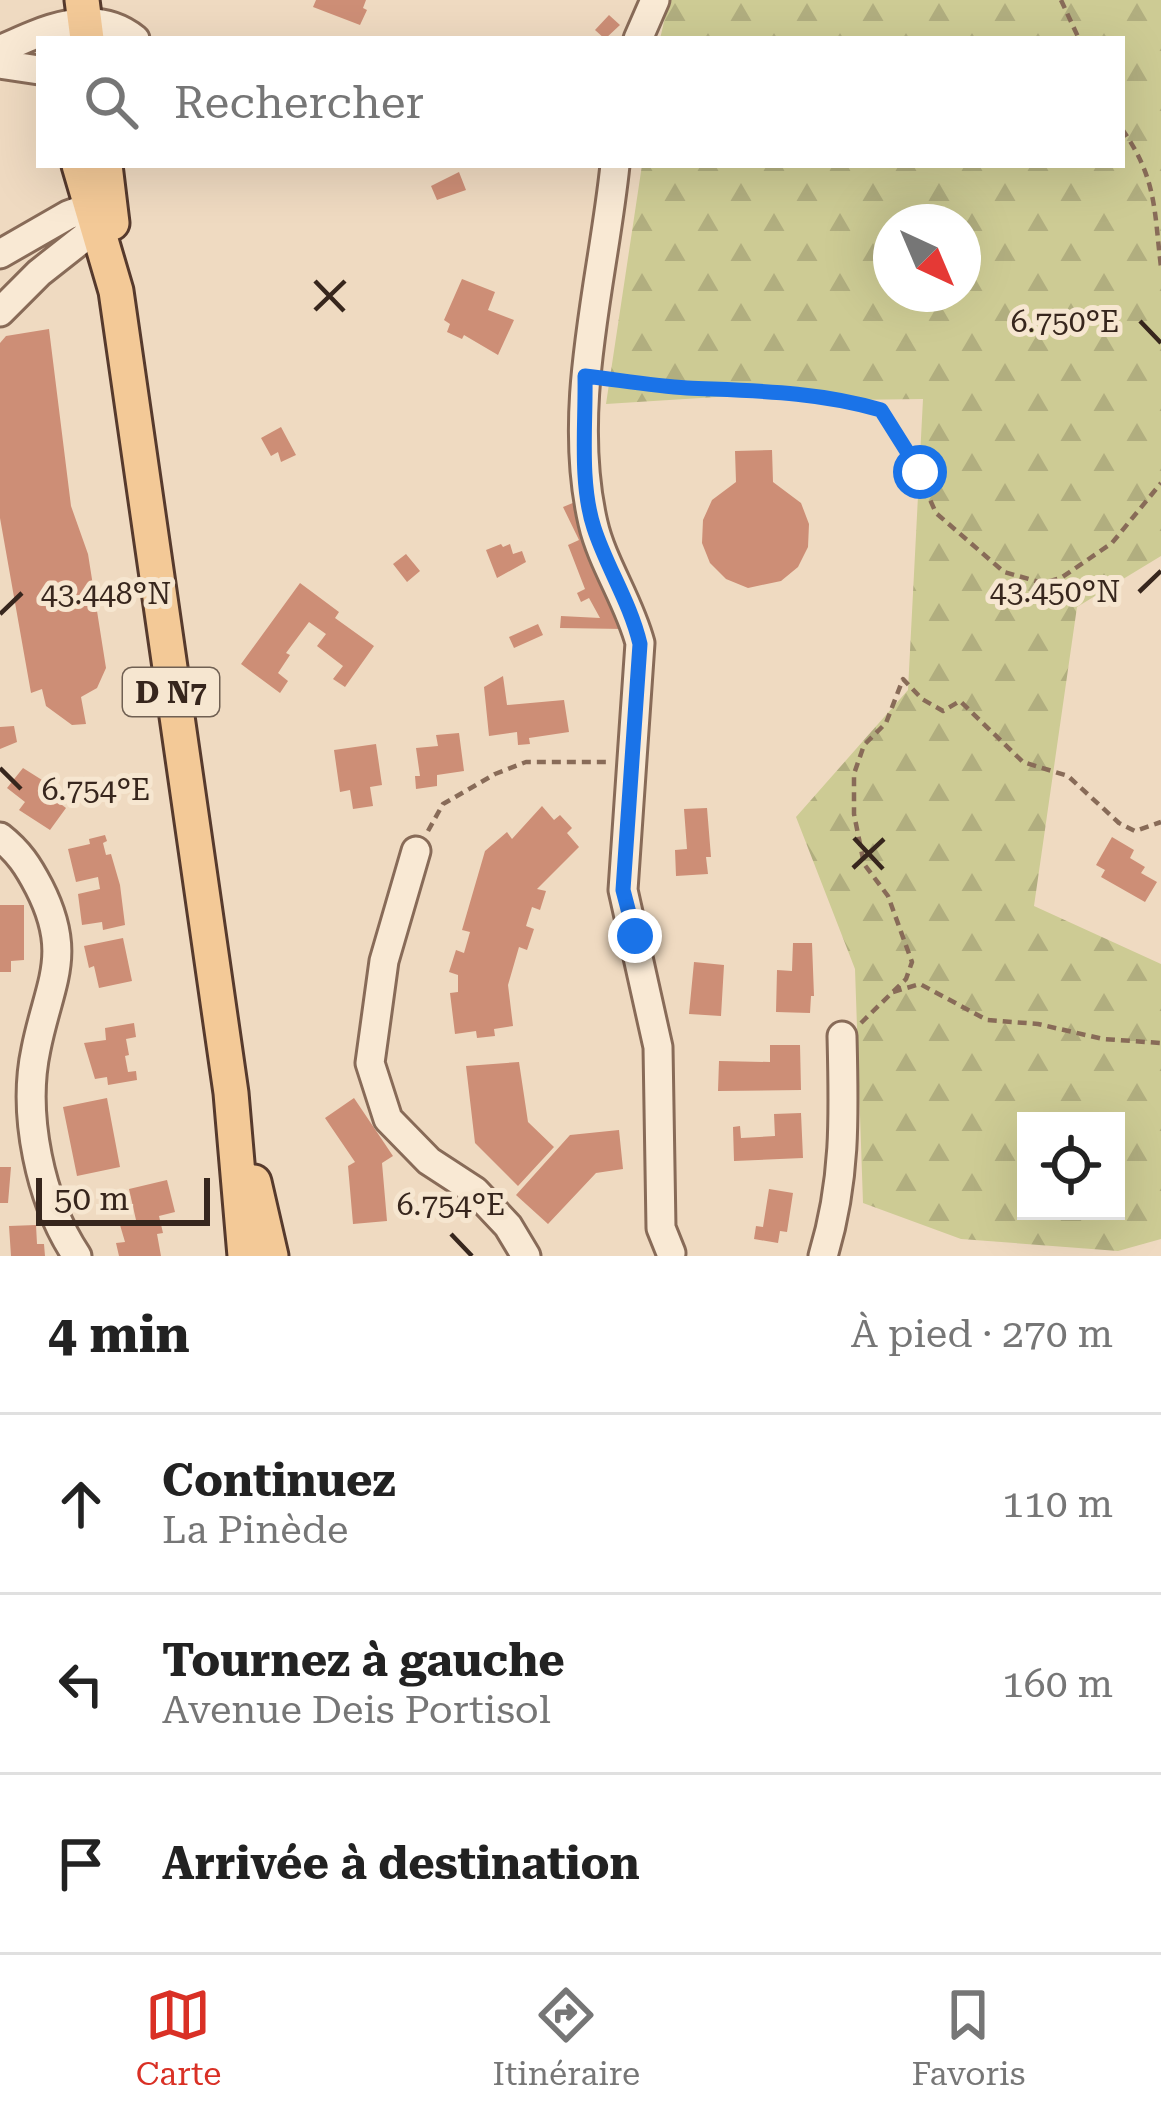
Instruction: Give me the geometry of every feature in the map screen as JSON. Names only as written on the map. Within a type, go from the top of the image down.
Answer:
[{"type":"main road","points":[[80,168],[102,212]]},
{"type":"main road","name":"D N7","points":[[105,168],[102,212],[231,1093],[245,1256]]},
{"type":"main road","name":"D N7","points":[[231,1093],[271,1256]]},
{"type":"street","points":[[639,36],[656,0]]},
{"type":"street","points":[[0,50],[73,21],[115,23],[131,36]]},
{"type":"street","points":[[0,64],[36,70]]},
{"type":"street","points":[[615,168],[585,376],[587,473],[593,526],[632,610],[640,644],[623,890],[658,1047],[661,1228],[669,1255]]},
{"type":"street","points":[[0,254],[68,215],[102,212]]},
{"type":"street","points":[[0,312],[102,212]]},
{"type":"street","points":[[0,837],[22,855],[55,918],[58,963],[35,1050],[33,1100],[37,1145],[50,1199],[76,1256]]},
{"type":"street","points":[[416,851],[383,961],[370,1063],[388,1119],[429,1161],[475,1191],[508,1226],[526,1256]]},
{"type":"street","points":[[823,1256],[836,1214],[844,1150],[842,1036]]},
{"type":"path","points":[[1061,0],[1078,36]]},
{"type":"path","points":[[1125,134],[1141,156],[1153,198],[1161,267]]},
{"type":"path","points":[[585,376],[681,388],[797,392],[881,410],[905,444],[936,513],[1004,572],[1043,584],[1061,578],[1112,543],[1161,483]]},
{"type":"path","points":[[842,1036],[906,979],[912,962],[888,896],[864,864],[854,814],[854,774],[863,745],[886,723],[903,679],[922,699],[943,711],[960,701],[1023,762],[1068,776],[1118,823],[1135,831],[1161,822]]},
{"type":"path","points":[[416,851],[443,804],[495,774],[526,762],[630,765]]},
{"type":"path","points":[[893,992],[920,984],[987,1020],[1038,1024],[1103,1039],[1161,1043]]},
{"type":"green space","points":[[669,0],[1161,0],[1161,556],[1077,607],[1034,906],[1161,964],[1161,1239],[1118,1251],[961,1239],[863,1203],[855,969],[796,817],[908,690],[923,399],[846,400],[797,392],[606,404],[642,168],[1125,168],[1125,36],[661,36]]},
{"type":"building","points":[[316,0],[366,0],[363,8],[367,10],[360,25],[313,7]]},
{"type":"building","points":[[609,15],[620,25],[608,36],[595,30]]},
{"type":"building","points":[[459,172],[466,190],[437,200],[431,186]]},
{"type":"building","points":[[462,279],[495,292],[488,310],[514,320],[498,355],[464,335],[462,339],[447,332],[450,324],[444,320]]},
{"type":"building","points":[[49,329],[71,506],[88,554],[106,668],[97,688],[81,697],[86,724],[72,725],[46,706],[42,689],[31,693],[0,518],[0,343],[6,336]]},
{"type":"building","points":[[281,427],[296,455],[281,462],[278,452],[271,456],[261,438]]},
{"type":"building","points":[[772,450],[773,482],[801,503],[809,524],[808,547],[798,567],[781,581],[748,588],[726,579],[710,563],[702,543],[703,520],[712,500],[736,482],[735,451]]},
{"type":"building","points":[[580,500],[624,629],[560,628],[561,616],[600,618],[589,598],[581,602],[577,593],[585,589],[568,545],[579,540],[563,507]]},
{"type":"building","points":[[510,544],[513,554],[522,551],[526,562],[497,578],[486,550]]},
{"type":"building","points":[[406,554],[420,571],[407,582],[393,564]]},
{"type":"building","points":[[300,583],[339,612],[335,618],[374,646],[345,687],[333,679],[343,666],[317,646],[326,634],[309,622],[286,653],[290,655],[278,673],[288,681],[280,693],[241,664]]},
{"type":"building","points":[[538,624],[543,635],[514,648],[509,637]]},
{"type":"building","points":[[503,676],[507,705],[564,700],[569,732],[529,738],[530,744],[518,745],[517,732],[489,736],[484,687]]},
{"type":"building","points":[[14,726],[17,742],[0,749],[0,727]]},
{"type":"building","points":[[459,733],[464,771],[437,775],[437,786],[416,789],[415,776],[420,776],[416,748],[438,746],[436,735]]},
{"type":"building","points":[[376,744],[382,785],[370,787],[373,806],[353,809],[350,790],[340,792],[334,750]]},
{"type":"building","points":[[23,768],[50,785],[45,792],[66,808],[50,830],[19,810],[25,802],[7,788]]},
{"type":"building","points":[[542,806],[554,820],[560,815],[572,828],[567,833],[579,847],[537,889],[546,891],[540,910],[532,907],[526,926],[534,929],[527,950],[519,947],[508,985],[513,1026],[494,1029],[495,1036],[477,1038],[476,1031],[455,1034],[450,993],[458,992],[458,975],[449,972],[456,950],[464,953],[470,932],[462,930],[485,851],[507,832],[512,839]]},
{"type":"building","points":[[707,808],[708,874],[676,876],[675,850],[687,849],[684,809]]},
{"type":"building","points":[[105,835],[106,855],[111,854],[120,885],[125,925],[103,930],[102,922],[82,925],[78,894],[100,889],[98,877],[76,882],[68,849]]},
{"type":"building","points":[[1112,837],[1134,850],[1130,858],[1145,867],[1141,873],[1157,882],[1145,902],[1101,877],[1105,870],[1096,865]]},
{"type":"building","points":[[0,905],[24,905],[24,960],[11,961],[11,972],[0,972]]},
{"type":"building","points":[[123,938],[132,981],[99,988],[84,946]]},
{"type":"building","points":[[793,943],[812,943],[810,1013],[776,1012],[777,970],[792,971]]},
{"type":"building","points":[[694,962],[724,965],[721,1016],[689,1014]]},
{"type":"building","points":[[134,1023],[136,1037],[126,1039],[129,1055],[125,1056],[128,1072],[136,1071],[137,1080],[108,1085],[107,1077],[95,1079],[84,1043],[106,1040],[105,1028]]},
{"type":"building","points":[[770,1045],[800,1045],[801,1090],[718,1091],[719,1061],[770,1062]]},
{"type":"building","points":[[519,1062],[528,1122],[554,1147],[518,1186],[475,1143],[466,1066]]},
{"type":"building","points":[[107,1098],[120,1167],[77,1176],[63,1107]]},
{"type":"building","points":[[354,1098],[393,1156],[382,1163],[387,1221],[353,1224],[348,1166],[355,1162],[325,1118]]},
{"type":"building","points":[[801,1113],[803,1158],[734,1161],[733,1127],[740,1126],[741,1138],[775,1136],[774,1114]]},
{"type":"building","points":[[619,1130],[623,1169],[596,1173],[548,1224],[516,1195],[570,1135]]},
{"type":"building","points":[[0,1167],[11,1167],[8,1203],[0,1203]]},
{"type":"building","points":[[167,1180],[175,1212],[159,1216],[161,1256],[119,1256],[116,1243],[125,1242],[120,1225],[136,1220],[129,1189]]},
{"type":"building","points":[[769,1189],[793,1193],[787,1232],[780,1231],[778,1243],[754,1239],[756,1226],[763,1227]]},
{"type":"building","points":[[36,1225],[37,1244],[44,1244],[45,1256],[11,1256],[9,1226]]},
{"type":"route","points":[[635,936],[623,890],[640,644],[632,610],[593,526],[585,376],[681,388],[797,392],[881,410],[920,472]]}]
